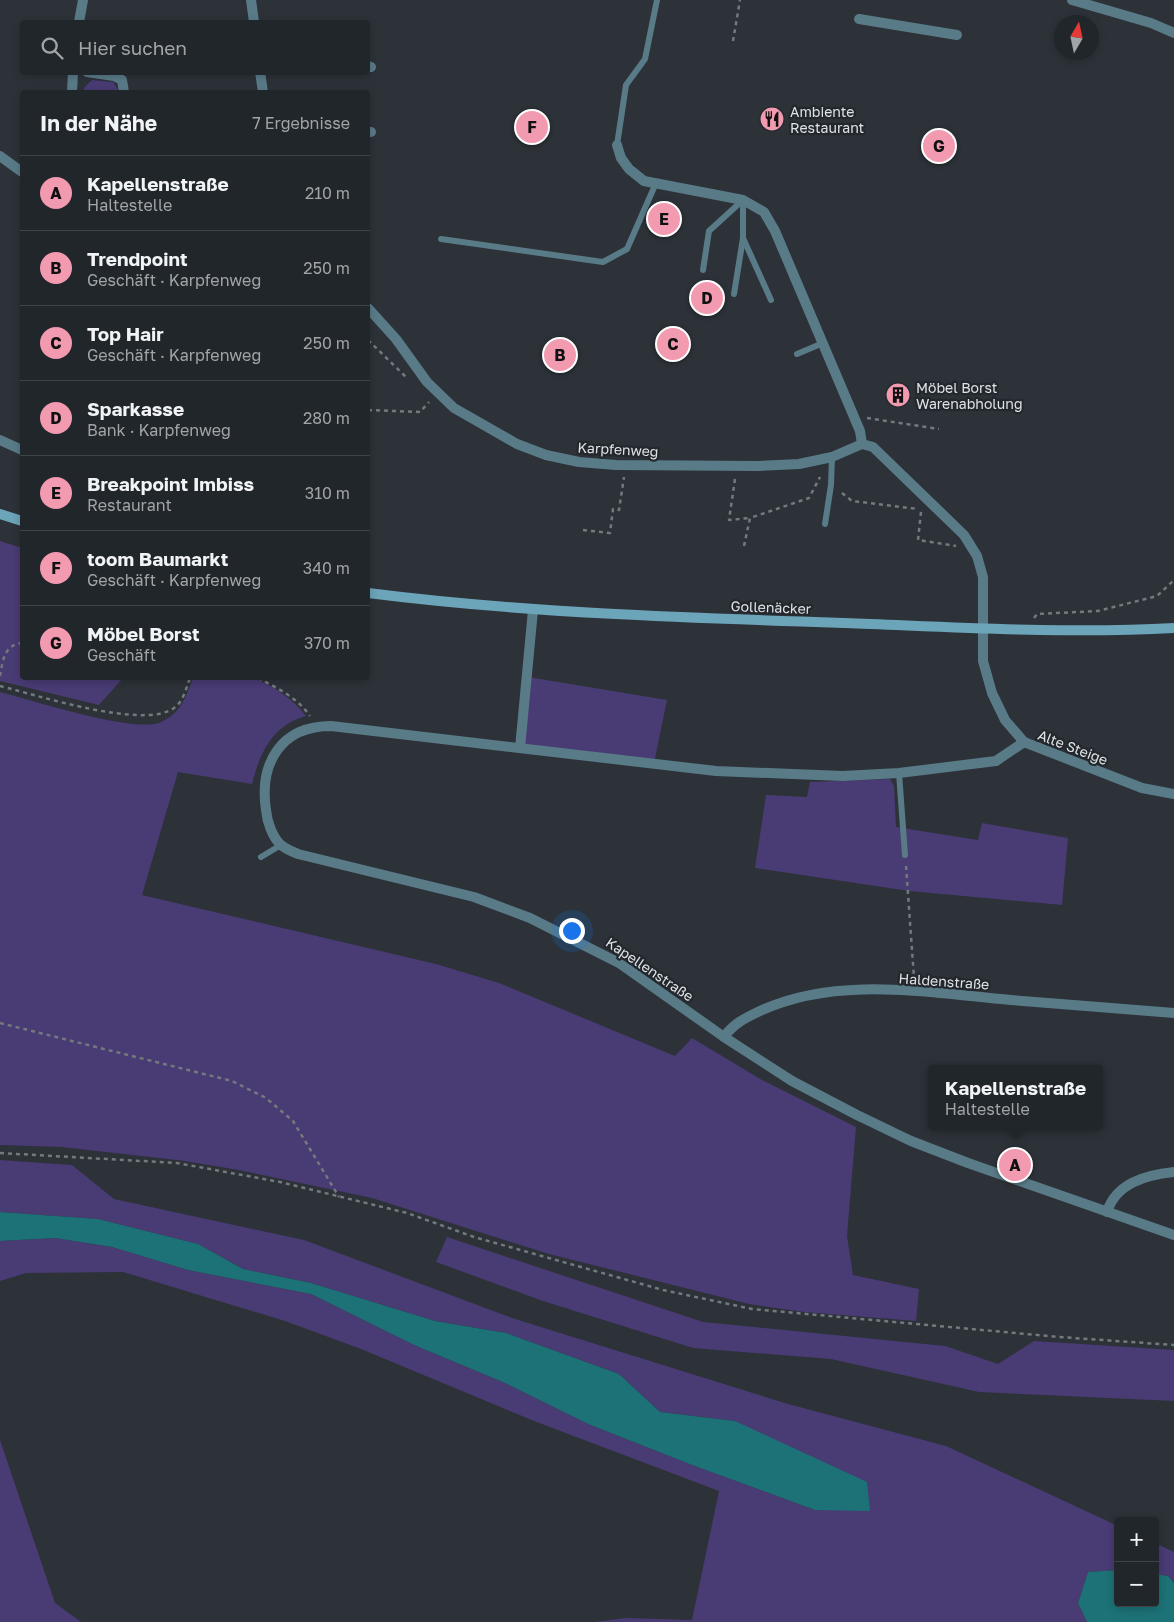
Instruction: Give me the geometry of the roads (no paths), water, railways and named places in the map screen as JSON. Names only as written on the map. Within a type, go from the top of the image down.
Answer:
[{"type":"street","points":[[79,20],[83,0]]},
{"type":"street","points":[[251,0],[254,20]]},
{"type":"street","points":[[1072,0],[1151,23],[1174,33]]},
{"type":"street","points":[[859,19],[957,35]]},
{"type":"street","points":[[72,90],[73,75]]},
{"type":"street","points":[[107,75],[122,80],[124,90]]},
{"type":"street","points":[[260,75],[263,90]]},
{"type":"street","points":[[617,145],[621,158],[629,169],[644,181],[743,200],[764,212],[775,231],[854,416],[862,444],[880,451],[964,535],[977,556],[983,577],[983,628]]},
{"type":"street","points":[[0,156],[20,171]]},
{"type":"street","name":"Karpfenweg","points":[[370,310],[396,340],[436,393],[454,408],[517,444],[546,455],[579,462],[758,466],[799,464],[832,457],[862,444]]},
{"type":"street","points":[[0,440],[20,449]]},
{"type":"street","points":[[0,514],[20,520]]},
{"type":"street","name":"Gollenäcker","points":[[370,593],[533,610],[655,617],[983,628],[1174,628]]},
{"type":"street","points":[[520,748],[533,610]]},
{"type":"street","points":[[1158,629],[1174,619]]},
{"type":"street","name":"Alte Steige","points":[[983,628],[983,661],[992,693],[1005,720],[1024,742],[1142,788],[1174,794]]},
{"type":"street","points":[[281,845],[272,832],[266,815],[263,794],[265,777],[276,750],[293,735],[313,726],[331,726],[741,773],[843,776],[996,761],[1024,742]]},
{"type":"street","name":"Kapellenstraße","points":[[281,845],[298,854],[330,864],[474,897],[530,918],[623,965],[724,1037],[792,1081],[911,1141],[1174,1235]]},
{"type":"street","name":"Haldenstraße","points":[[724,1037],[730,1028],[742,1019],[771,1005],[805,995],[838,991],[915,992],[1174,1013]]},
{"type":"street","points":[[1107,1212],[1111,1201],[1118,1191],[1128,1185],[1148,1176],[1174,1172]]},
{"type":"lane","points":[[617,145],[626,86],[645,59],[657,0]]},
{"type":"lane","points":[[441,239],[603,262],[627,249],[656,183]]},
{"type":"lane","points":[[734,294],[744,238],[743,200]]},
{"type":"lane","points":[[703,270],[709,231],[743,200]]},
{"type":"lane","points":[[744,238],[771,300]]},
{"type":"lane","points":[[796,354],[823,343]]},
{"type":"lane","points":[[825,524],[831,485],[832,457]]},
{"type":"lane","points":[[899,772],[905,856]]},
{"type":"lane","points":[[261,857],[281,845]]},
{"type":"water","points":[[0,1212],[98,1219],[198,1244],[243,1269],[311,1283],[435,1321],[506,1333],[619,1374],[660,1412],[735,1421],[867,1482],[870,1511],[815,1510],[692,1465],[588,1424],[505,1383],[414,1345],[311,1294],[188,1270],[112,1247],[55,1238],[0,1241]]},
{"type":"water","points":[[1114,1570],[1114,1607],[1159,1607],[1159,1575],[1168,1576],[1174,1583],[1174,1622],[1087,1622],[1078,1603],[1088,1572]]},
{"type":"place","name":"Ambiente Restaurant","points":[[772,119]]},
{"type":"place","name":"toom Baumarkt","points":[[532,127]]},
{"type":"place","name":"Möbel Borst","points":[[939,146]]},
{"type":"place","name":"Breakpoint Imbiss","points":[[664,219]]},
{"type":"place","name":"Sparkasse","points":[[707,298]]},
{"type":"place","name":"Top Hair","points":[[673,344]]},
{"type":"place","name":"Trendpoint","points":[[560,355]]},
{"type":"place","name":"Möbel Borst Warenabholung","points":[[898,395]]},
{"type":"place","name":"Kapellenstraße","points":[[1015,1165]]}]
